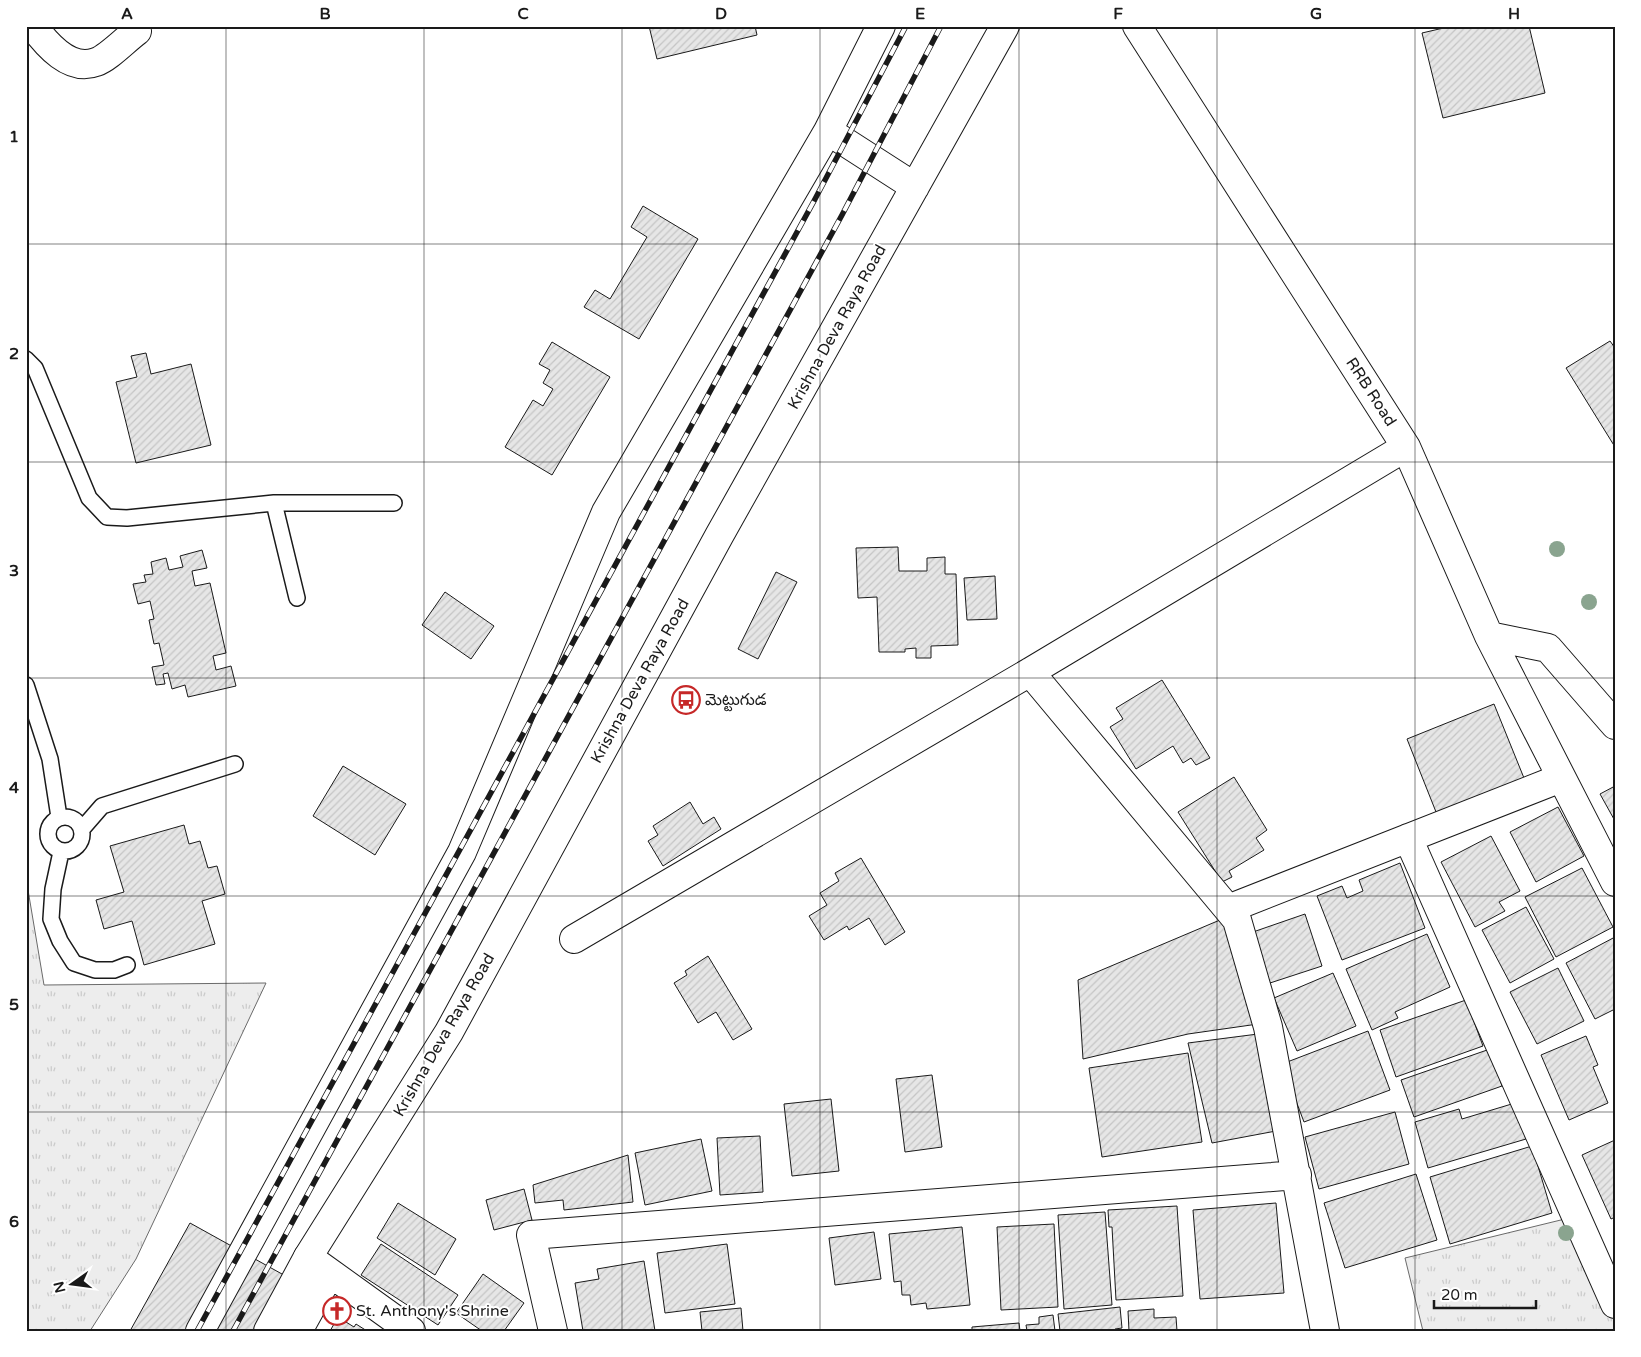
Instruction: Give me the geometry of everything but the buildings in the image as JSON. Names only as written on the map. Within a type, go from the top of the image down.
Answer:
[{"type":"street","points":[[33,26],[46,44],[73,63],[96,62],[137,31]]},
{"type":"street","points":[[200,1331],[462,852],[606,512],[828,131],[881,26]]},
{"type":"street","name":"Krishna Deva Raya Road","points":[[268,1331],[308,1257],[449,1032],[719,536],[1004,26]]},
{"type":"street","name":"RRB Road","points":[[1137,26],[1406,447],[1489,636],[1560,778],[1615,882]]},
{"type":"street","points":[[828,131],[915,187]]},
{"type":"street","points":[[574,939],[1030,672],[1406,447]]},
{"type":"street","points":[[1489,636],[1548,648],[1615,725]]},
{"type":"street","points":[[1030,672],[1237,920],[1268,1027],[1298,1175],[1325,1331]]},
{"type":"street","points":[[1228,909],[1560,778]]},
{"type":"street","points":[[1408,838],[1615,1304]]},
{"type":"street","points":[[553,1331],[531,1235],[1298,1175]]},
{"type":"street","points":[[308,1257],[411,1331]]},
{"type":"street","points":[[298,1331],[330,1273]]},
{"type":"lane","points":[[26,359],[35,368],[89,498],[107,517],[127,518],[274,503],[394,502]]},
{"type":"lane","points":[[274,503],[297,598]]},
{"type":"lane","points":[[26,685],[50,759],[59,817]]},
{"type":"lane","points":[[82,829],[102,806],[235,764]]},
{"type":"lane","points":[[59,817],[69,817],[77,821],[82,829],[82,838],[78,846],[70,852],[61,852],[53,848],[48,840],[48,831],[52,822],[59,817]]},
{"type":"lane","points":[[61,852],[53,889],[51,919],[60,942],[74,963],[95,970],[114,970],[127,965]]},
{"type":"green space","points":[[26,878],[44,985],[266,983],[136,1259],[90,1331],[26,1331]]},
{"type":"green space","points":[[1569,1218],[1615,1310],[1615,1331],[1423,1331],[1405,1258]]},
{"type":"railway","points":[[197,1331],[814,201],[906,26]]},
{"type":"railway","points":[[233,1331],[842,215],[941,26]]},
{"type":"place","name":"మెట్టుగుడ","points":[[686,700]]},
{"type":"place","name":"St. Anthony's Shrine","points":[[337,1311]]}]
